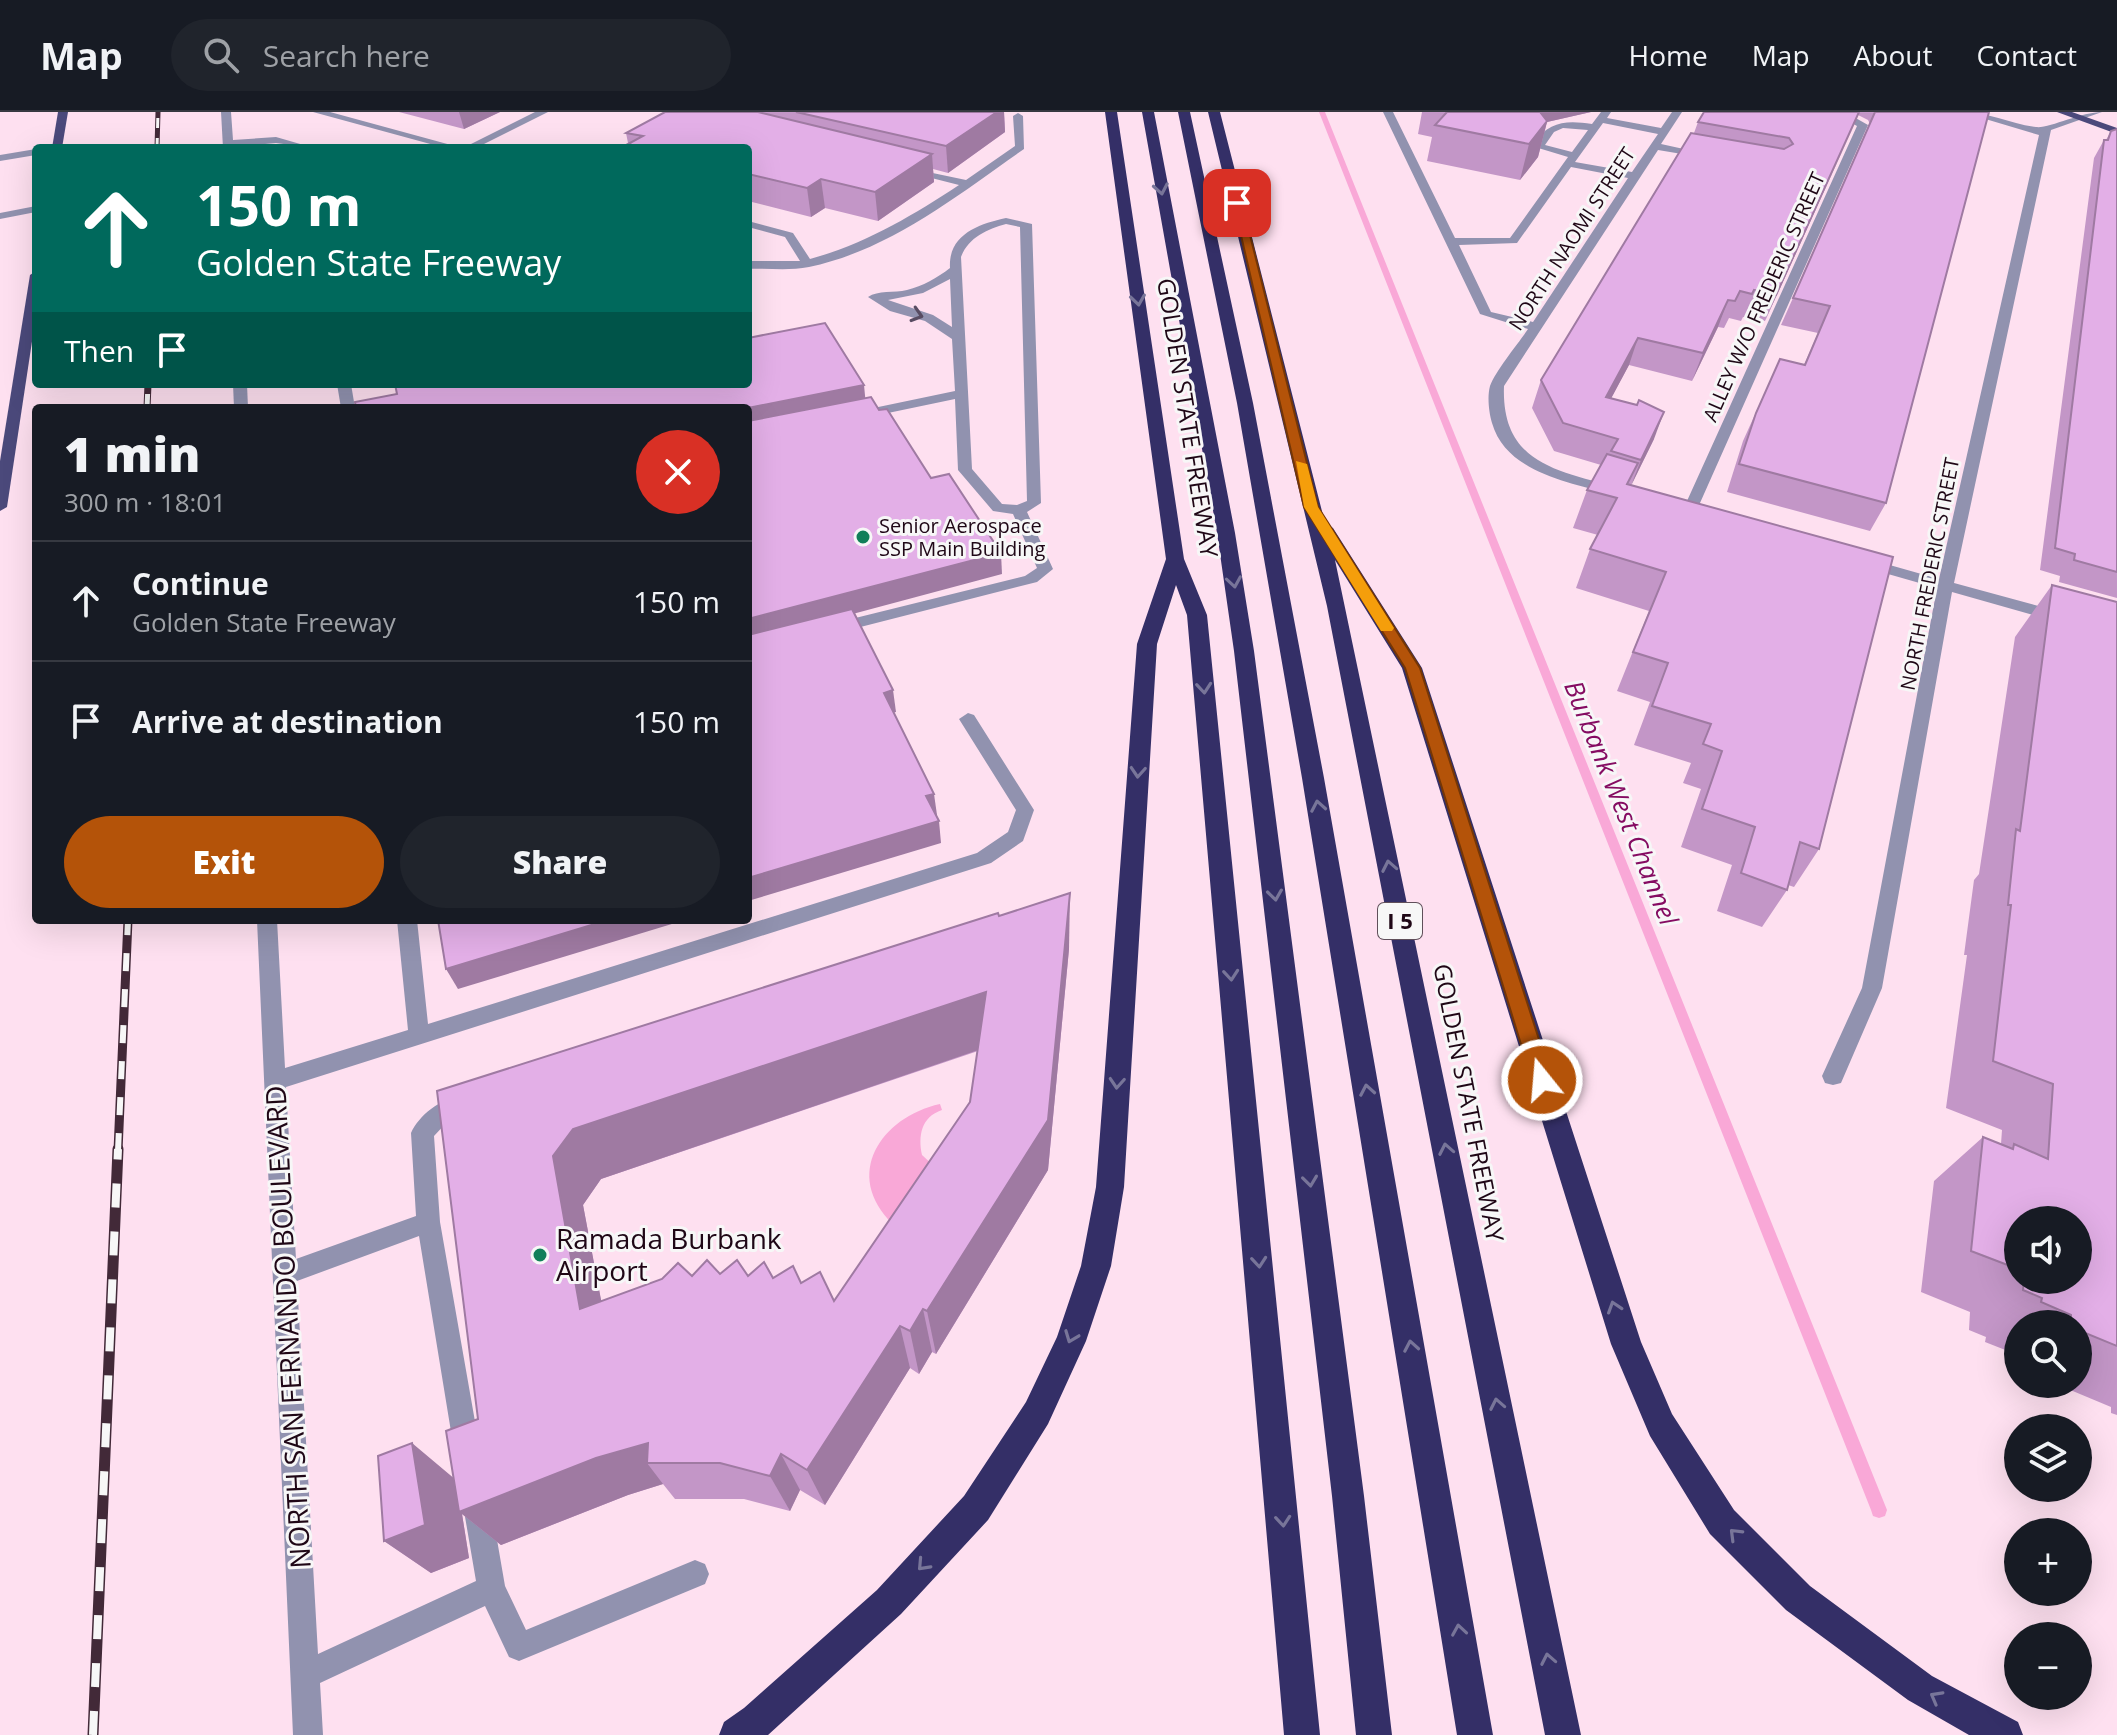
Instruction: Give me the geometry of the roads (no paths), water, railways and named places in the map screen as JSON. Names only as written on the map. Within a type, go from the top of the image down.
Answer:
[{"type":"highway","name":"GOLDEN STATE FREEWAY","points":[[1111,112],[1175,559],[1197,615],[1302,1735]]},
{"type":"highway","points":[[1148,112],[1226,533],[1244,651],[1348,1496],[1374,1735]]},
{"type":"highway","points":[[1184,112],[1245,403],[1316,793],[1475,1735]]},
{"type":"highway","name":"GOLDEN STATE FREEWAY","points":[[1214,112],[1337,606],[1563,1735]]},
{"type":"highway","points":[[1311,507],[1412,668],[1626,1344],[1661,1425],[1722,1522],[1798,1598],[1920,1688],[2005,1735]]},
{"type":"highway","points":[[737,1735],[757,1721],[889,1602],[976,1508],[1037,1413],[1071,1341],[1096,1266],[1110,1187],[1147,644],[1175,559]]},
{"type":"main road","points":[[58,144],[63,112]]},
{"type":"main road","points":[[2062,112],[2117,131]]},
{"type":"main road","points":[[0,507],[32,301]]},
{"type":"street","points":[[226,112],[228,144]]},
{"type":"street","points":[[318,112],[442,144]]},
{"type":"street","points":[[476,144],[543,112]]},
{"type":"street","points":[[1388,112],[1486,314],[1536,327]]},
{"type":"street","name":"NORTH NAOMI STREET","points":[[1632,496],[1547,472],[1522,459],[1508,444],[1496,411],[1497,386],[1677,112]]},
{"type":"street","name":"ALLEY W/O FREDERIC STREET","points":[[1689,512],[1863,125],[1837,112]]},
{"type":"street","points":[[1967,112],[2045,133],[2046,128],[2097,112]]},
{"type":"street","points":[[752,265],[807,263],[845,252],[910,221],[1020,147],[1015,114]]},
{"type":"street","points":[[1451,242],[1513,241],[1601,120]]},
{"type":"street","points":[[1635,176],[1573,160],[1540,147],[1539,143],[1558,123],[1601,120],[1664,132]]},
{"type":"street","name":"NORTH FREDERIC STREET","points":[[1833,1076],[1872,988],[1945,586],[2045,133]]},
{"type":"street","points":[[244,144],[276,140],[292,144]]},
{"type":"street","points":[[1655,146],[1715,157]]},
{"type":"street","points":[[0,158],[32,153]]},
{"type":"street","points":[[890,165],[966,183]]},
{"type":"street","points":[[0,216],[32,210]]},
{"type":"street","points":[[1006,221],[1026,224],[1034,503],[1019,510],[998,508],[965,470],[956,269],[955,257],[960,243],[975,233],[988,225],[1006,221]]},
{"type":"street","points":[[752,225],[789,235],[807,263]]},
{"type":"street","points":[[956,269],[937,284],[910,295],[874,297],[894,308],[929,318],[958,337]]},
{"type":"street","points":[[842,418],[961,394]]},
{"type":"street","points":[[822,632],[1031,579],[1045,569],[1019,510]]},
{"type":"street","points":[[1855,560],[2074,621]]},
{"type":"street","points":[[275,1081],[984,858],[1016,836],[1025,810],[968,719]]},
{"type":"street","name":"NORTH SAN FERNANDO BOULEVARD","points":[[267,924],[308,1735]]},
{"type":"street","points":[[407,924],[419,1036]]},
{"type":"street","points":[[485,1099],[440,1114],[422,1133],[428,1222],[491,1588],[519,1647],[695,1574]]},
{"type":"street","points":[[285,1274],[428,1222]]},
{"type":"street","points":[[305,1675],[491,1588]]},
{"type":"waterway","name":"Burbank West Channel","points":[[1322,112],[1879,1510]]},
{"type":"railway","points":[[157,144],[158,112]]},
{"type":"railway","points":[[147,404],[148,388]]},
{"type":"railway","points":[[118,1151],[128,924]]},
{"type":"railway","points":[[93,1735],[118,1149]]},
{"type":"place","name":"Senior Aerospace SSP Main Building","points":[[863,537]]},
{"type":"place","name":"Ramada Burbank Airport","points":[[540,1255]]}]
